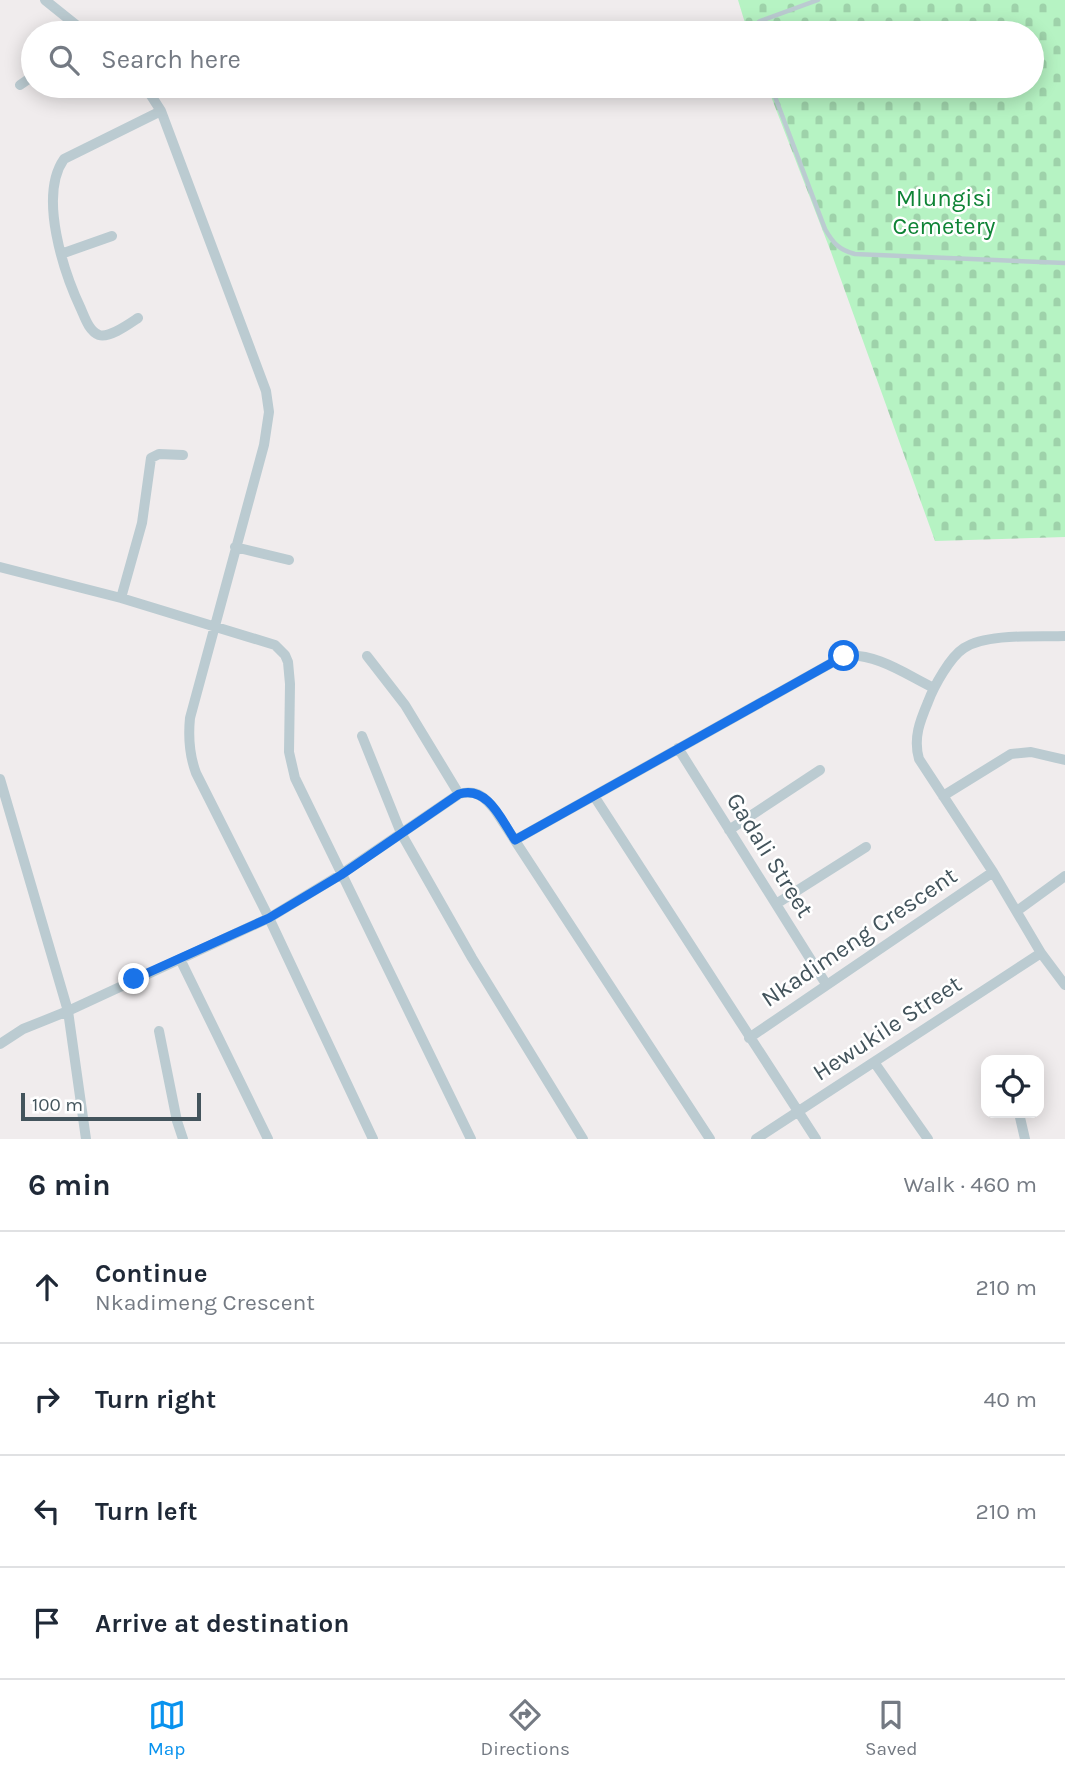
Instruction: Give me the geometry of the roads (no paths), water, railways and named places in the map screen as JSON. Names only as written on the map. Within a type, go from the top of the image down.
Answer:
[{"type":"street","points":[[45,0],[71,21]]},
{"type":"street","points":[[153,98],[161,111],[268,399],[269,412],[264,445],[190,718],[191,760],[373,1139]]},
{"type":"street","points":[[138,318],[106,335],[94,332],[70,284],[61,254],[54,193],[57,171],[62,162],[161,111]]},
{"type":"street","points":[[61,254],[112,236]]},
{"type":"street","points":[[121,598],[142,523],[151,458],[159,454],[183,455]]},
{"type":"street","points":[[235,547],[289,560]]},
{"type":"street","points":[[0,567],[214,625],[275,645],[285,654],[290,684],[290,765],[301,793],[471,1139]]},
{"type":"street","points":[[1065,636],[1006,638],[971,645],[956,655],[934,688],[918,727],[916,743],[919,759],[993,872],[1041,953],[1065,985]]},
{"type":"street","points":[[515,840],[844,656],[860,655],[873,659],[934,688]]},
{"type":"street","points":[[367,656],[405,705],[459,794]]},
{"type":"street","points":[[362,736],[401,832],[472,958],[583,1139]]},
{"type":"street","name":"Gadali Street","points":[[678,748],[826,984]]},
{"type":"street","points":[[943,796],[1011,754],[1031,752],[1065,760]]},
{"type":"street","points":[[729,830],[820,769]]},
{"type":"street","points":[[0,779],[68,1011],[86,1139]]},
{"type":"street","points":[[0,1044],[23,1029],[68,1011],[269,918],[341,875],[459,794],[472,792],[488,800],[710,1139]]},
{"type":"street","points":[[594,796],[816,1139]]},
{"type":"street","points":[[776,904],[866,847]]},
{"type":"street","name":"Nkadimeng Crescent","points":[[749,1038],[993,872]]},
{"type":"street","points":[[1017,911],[1065,876]]},
{"type":"street","name":"Hewukile Street","points":[[756,1139],[1041,953]]},
{"type":"street","points":[[180,959],[268,1139]]},
{"type":"street","points":[[159,1031],[183,1139]]},
{"type":"street","points":[[874,1062],[928,1139]]},
{"type":"street","points":[[1020,1118],[1025,1139]]},
{"type":"lane","points":[[760,21],[818,0]]},
{"type":"lane","points":[[776,98],[825,229],[833,243],[844,251],[855,254],[1065,262]]},
{"type":"park label","name":"Mlungisi Cemetery","points":[[944,212]]}]
